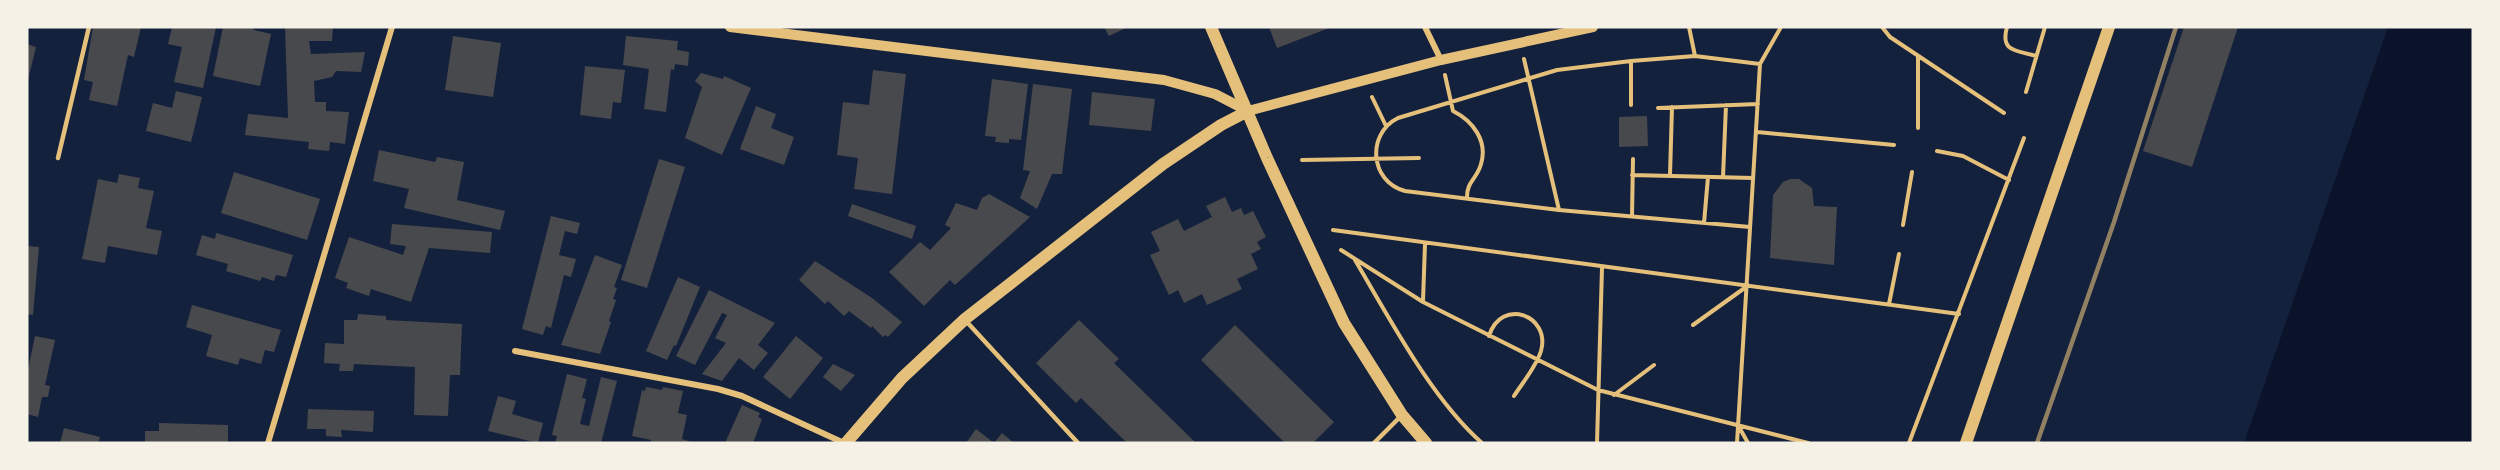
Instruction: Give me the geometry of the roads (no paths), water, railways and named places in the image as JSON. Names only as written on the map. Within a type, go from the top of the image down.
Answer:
[{"type":"main road","points":[[1211,27],[1267,158],[1344,323],[1402,416],[1426,443]]},
{"type":"main road","points":[[1966,443],[2109,27]]},
{"type":"main road","points":[[845,443],[902,378],[964,319],[1163,165],[1221,125],[1248,111]]},
{"type":"street","points":[[268,443],[392,27]]},
{"type":"street","points":[[730,27],[1164,80],[1215,94],[1248,111],[1441,60],[1593,27]]},
{"type":"street","points":[[1425,27],[1441,60]]},
{"type":"street","points":[[515,351],[726,392],[770,408],[845,443]]},
{"type":"lane","points":[[58,158],[89,27]]},
{"type":"lane","points":[[964,319],[1078,443]]},
{"type":"lane","points":[[1374,443],[1402,416]]},
{"type":"water","points":[[2388,27],[2473,27],[2473,443],[2244,443]]},
{"type":"railway","points":[[2037,443],[2114,222],[2176,27]]}]
